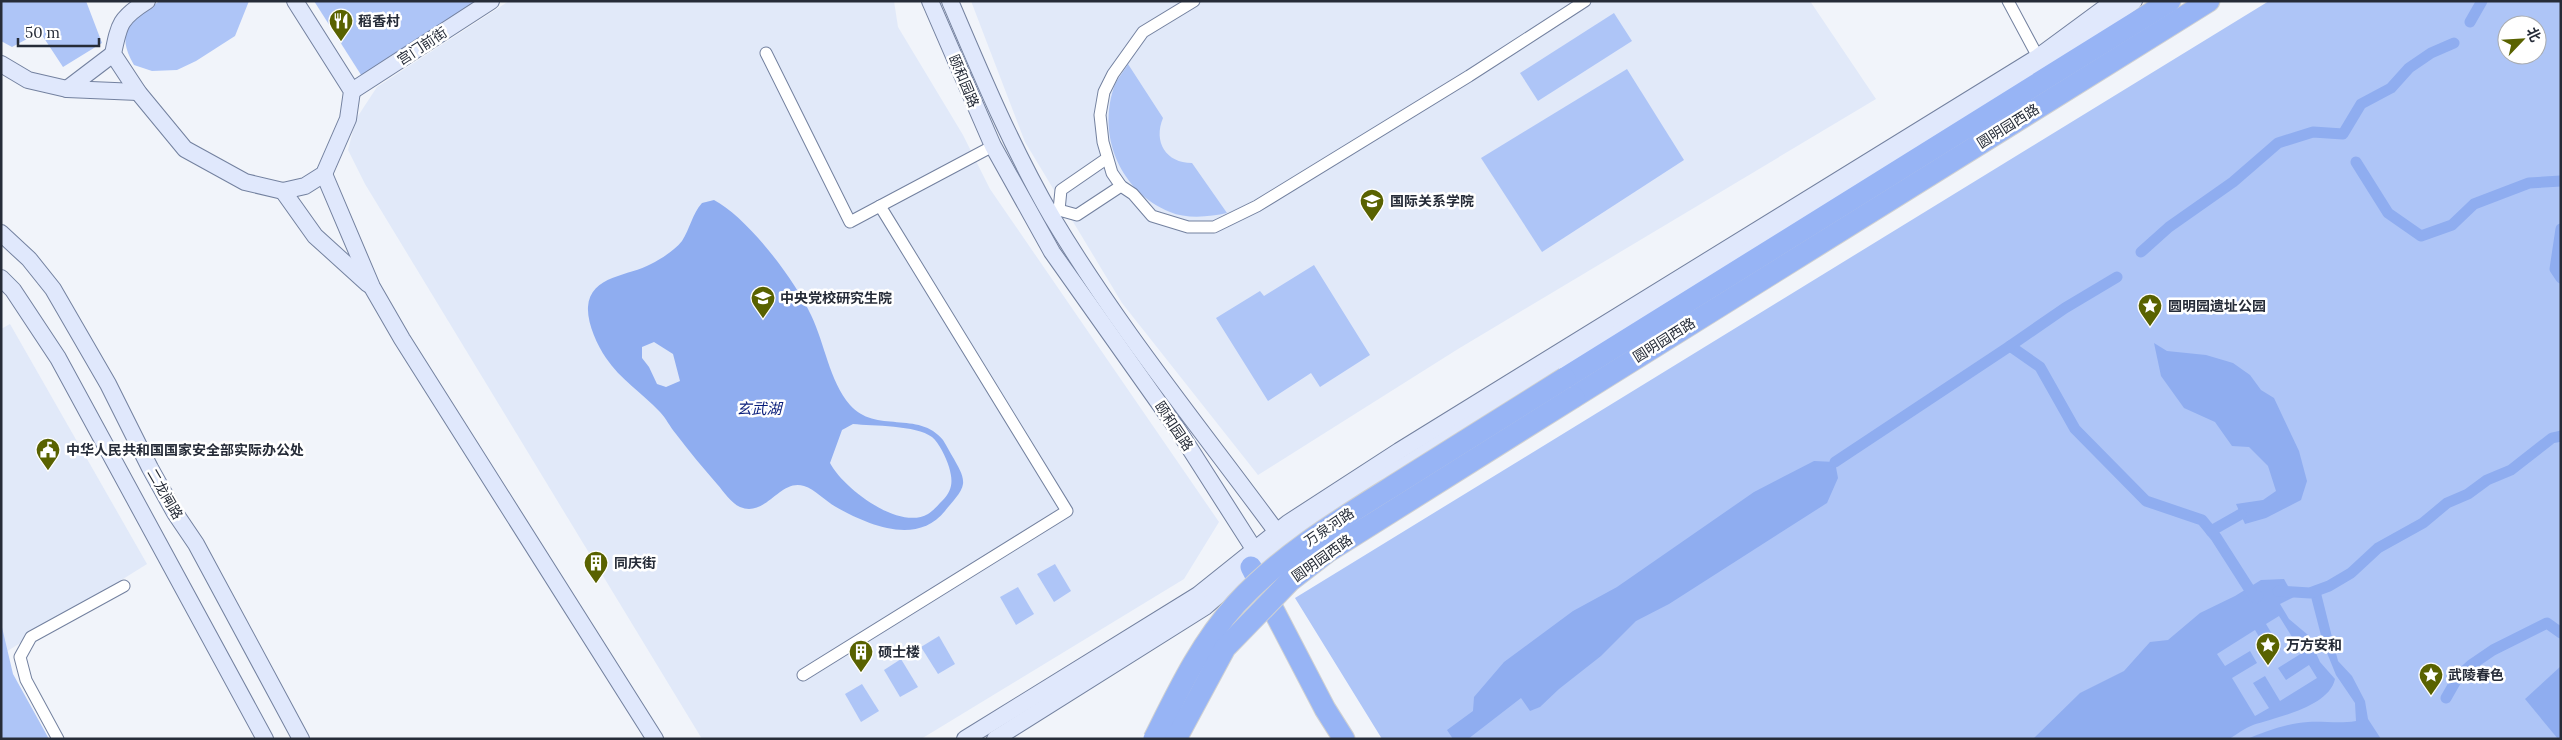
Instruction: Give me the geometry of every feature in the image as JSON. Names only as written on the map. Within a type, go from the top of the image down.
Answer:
[{"type":"highway","name":"圆明园西路","points":[[1176,739],[1225,648],[1290,581],[1329,551],[1570,387],[2170,1]]},
{"type":"highway","name":"圆明园西路","points":[[1570,387],[2209,1]]},
{"type":"highway","name":"万泉河路","points":[[1154,739],[1190,666],[1208,638],[1236,604],[1276,565],[1319,533],[1570,387]]},
{"type":"highway","points":[[1252,558],[1325,709],[1344,739]]},
{"type":"street","points":[[147,1],[126,14],[117,36],[114,54],[138,92],[185,149],[245,182],[283,191],[305,186],[324,174],[348,119],[352,91],[295,1]]},
{"type":"street","name":"宫门前街","points":[[352,91],[491,1]]},
{"type":"street","name":"颐和园路","points":[[930,1],[993,146],[1066,274],[1178,430],[1252,558]]},
{"type":"street","name":"颐和园路","points":[[950,1],[999,114],[1110,305],[1276,531]]},
{"type":"street","points":[[1194,1],[1143,32],[1113,74],[1104,92],[1100,116],[1106,159],[1120,186],[1134,194],[1152,216],[1188,227],[1214,227],[1264,202],[1469,76],[1585,1]]},
{"type":"street","points":[[2008,1],[2038,58]]},
{"type":"street","points":[[995,739],[1205,607],[1276,531],[1487,395],[2038,58],[2114,1]]},
{"type":"street","points":[[965,739],[1198,595],[1252,558],[1274,547],[2055,60],[2134,1]]},
{"type":"street","points":[[766,53],[850,222],[993,146]]},
{"type":"street","points":[[67,89],[114,54]]},
{"type":"street","points":[[1,64],[28,80],[67,89],[138,92]]},
{"type":"street","points":[[1106,159],[1061,190],[1055,212],[1076,214],[1120,186]]},
{"type":"street","points":[[324,174],[372,287],[402,339],[655,739]]},
{"type":"street","points":[[283,191],[315,236],[372,287]]},
{"type":"street","points":[[803,675],[1068,511],[880,206]]},
{"type":"street","name":"二龙闸路","points":[[1,233],[28,259],[53,289],[113,393],[144,456],[175,512],[196,544],[301,739]]},
{"type":"street","name":"二龙闸路","points":[[1,278],[13,290],[58,358],[265,739]]},
{"type":"street","points":[[120,470],[144,456]]},
{"type":"street","points":[[58,739],[26,680],[20,657],[31,637],[124,586]]},
{"type":"shaded area","points":[[1,1],[86,1],[102,43],[63,67],[40,32],[12,47],[1,41]]},
{"type":"shaded area","points":[[160,1],[249,1],[235,36],[196,61],[177,70],[152,71],[134,65],[128,53],[126,35],[134,20]]},
{"type":"shaded area","points":[[314,1],[478,1],[363,78]]},
{"type":"shaded area","name":"中央党校研究生院","points":[[509,1],[894,1],[898,27],[963,135],[990,189],[1219,522],[1184,579],[921,739],[702,739],[365,184],[348,150],[356,119],[377,87]]},
{"type":"shaded area","name":"国际关系学院","points":[[971,1],[1810,1],[1876,99],[1458,349],[1258,475],[1122,303],[1025,142]]},
{"type":"shaded area","name":"圆明园遗址公园","points":[[2269,1],[2561,1],[2561,739],[1382,739],[1295,598]]},
{"type":"shaded area","points":[[1614,13],[1632,41],[1538,101],[1520,73]]},
{"type":"shaded area","points":[[1128,64],[1163,118],[1160,135],[1164,150],[1175,159],[1192,163],[1227,213],[1198,217],[1183,216],[1170,212],[1153,203],[1138,191],[1126,177],[1117,161],[1111,143],[1109,125],[1114,87]]},
{"type":"shaded area","points":[[1627,69],[1684,160],[1542,252],[1481,158]]},
{"type":"shaded area","points":[[1314,265],[1370,355],[1320,387],[1311,373],[1268,401],[1216,318],[1260,291],[1264,296]]},
{"type":"shaded area","name":"中华人民共和国国家安全部实际办公处","points":[[10,324],[147,564],[1,655],[1,329]]},
{"type":"shaded area","points":[[1055,564],[1071,591],[1054,602],[1037,574]]},
{"type":"shaded area","points":[[1018,587],[1034,614],[1016,625],[1000,597]]},
{"type":"shaded area","points":[[1,623],[13,674],[49,739],[1,739]]},
{"type":"shaded area","points":[[939,636],[955,664],[938,674],[921,647]]},
{"type":"shaded area","points":[[901,659],[918,687],[900,697],[884,670]]},
{"type":"shaded area","points":[[862,684],[879,711],[861,722],[845,694]]},
{"type":"water","name":"玄武湖","points":[[714,200],[727,209],[755,235],[782,268],[811,315],[832,373],[850,405],[860,414],[872,418],[922,426],[933,431],[943,440],[963,477],[963,484],[956,498],[934,522],[921,528],[907,530],[892,529],[849,514],[828,502],[816,492],[804,486],[795,485],[788,487],[758,507],[749,509],[740,507],[731,500],[701,466],[662,414],[618,373],[606,358],[599,347],[589,320],[588,307],[590,296],[603,282],[651,264],[676,248],[685,236],[702,203]],"holes":[[[654,342],[673,354],[680,381],[666,387],[657,384],[649,367],[642,358],[642,347]],[[853,424],[905,428],[916,430],[932,437],[942,450],[948,463],[951,485],[946,497],[930,513],[916,518],[902,517],[888,512],[859,495],[837,473],[830,463],[842,430]]]},
{"type":"water","points":[[2154,343],[2167,351],[2206,355],[2233,363],[2250,375],[2261,390],[2274,398],[2299,451],[2307,481],[2301,500],[2266,518],[2245,524],[2236,504],[2263,500],[2276,491],[2268,466],[2249,447],[2232,446],[2215,422],[2184,408],[2161,376]]},
{"type":"water","points":[[1814,461],[1835,462],[1838,478],[1827,503],[1669,604],[1636,621],[1601,656],[1559,689],[1540,707],[1530,711],[1521,698],[1468,739],[1453,739],[1447,730],[1473,711],[1474,697],[1504,662],[1573,611],[1617,587],[1754,492]]},
{"type":"water","points":[[2284,579],[2294,597],[2280,604],[2289,619],[2308,635],[2320,662],[2335,679],[2331,689],[2313,704],[2301,710],[2250,726],[2229,739],[2033,739],[2080,693],[2124,671],[2150,642],[2168,640],[2200,613],[2235,596],[2261,580]],"holes":[[[2279,616],[2302,653],[2278,668],[2286,680],[2309,665],[2317,678],[2280,701],[2265,676],[2253,683],[2269,708],[2255,716],[2232,678],[2257,663],[2250,651],[2225,666],[2217,654],[2255,630],[2270,655],[2281,649],[2266,624]]]},
{"type":"water","points":[[2320,589],[2338,661],[2352,676],[2365,701],[2368,719],[2381,739],[2247,739],[2269,730],[2293,724],[2356,721],[2355,703],[2336,675],[2323,643],[2310,593]]},
{"type":"water","points":[[2561,666],[2561,739],[2558,739],[2525,699]]},
{"type":"waterway","points":[[2470,22],[2482,1]]},
{"type":"waterway","points":[[2141,252],[2169,227],[2233,182],[2278,143],[2313,132],[2343,134],[2361,104],[2391,88],[2409,68],[2431,53],[2454,43]]},
{"type":"waterway","points":[[2356,162],[2388,213],[2421,236],[2452,225],[2474,204],[2529,183],[2561,181]]},
{"type":"waterway","points":[[2561,229],[2555,269],[2561,278]]},
{"type":"waterway","points":[[2117,277],[2065,308],[2010,346],[2040,367],[2075,429],[2146,501],[2202,520],[2216,537],[2255,598],[2258,596]]},
{"type":"waterway","points":[[1835,462],[2010,346]]},
{"type":"waterway","points":[[2278,591],[2310,593],[2329,586],[2351,573],[2378,548],[2423,523],[2447,503],[2468,494],[2487,480],[2511,470],[2552,438],[2561,436]]},
{"type":"waterway","points":[[2211,531],[2241,514]]},
{"type":"waterway","points":[[2446,698],[2458,677],[2471,665],[2493,650],[2547,623],[2561,633]]},
{"type":"place","name":"稻香村","points":[[341,42]]},
{"type":"place","name":"国际关系学院","points":[[1372,222]]},
{"type":"place","name":"中央党校研究生院","points":[[763,319]]},
{"type":"place","name":"圆明园遗址公园","points":[[2150,327]]},
{"type":"place","name":"中华人民共和国国家安全部实际办公处","points":[[48,471]]},
{"type":"place","name":"同庆街","points":[[596,584]]},
{"type":"place","name":"万方安和","points":[[2268,666]]},
{"type":"place","name":"硕士楼","points":[[861,673]]},
{"type":"place","name":"武陵春色","points":[[2431,696]]}]
